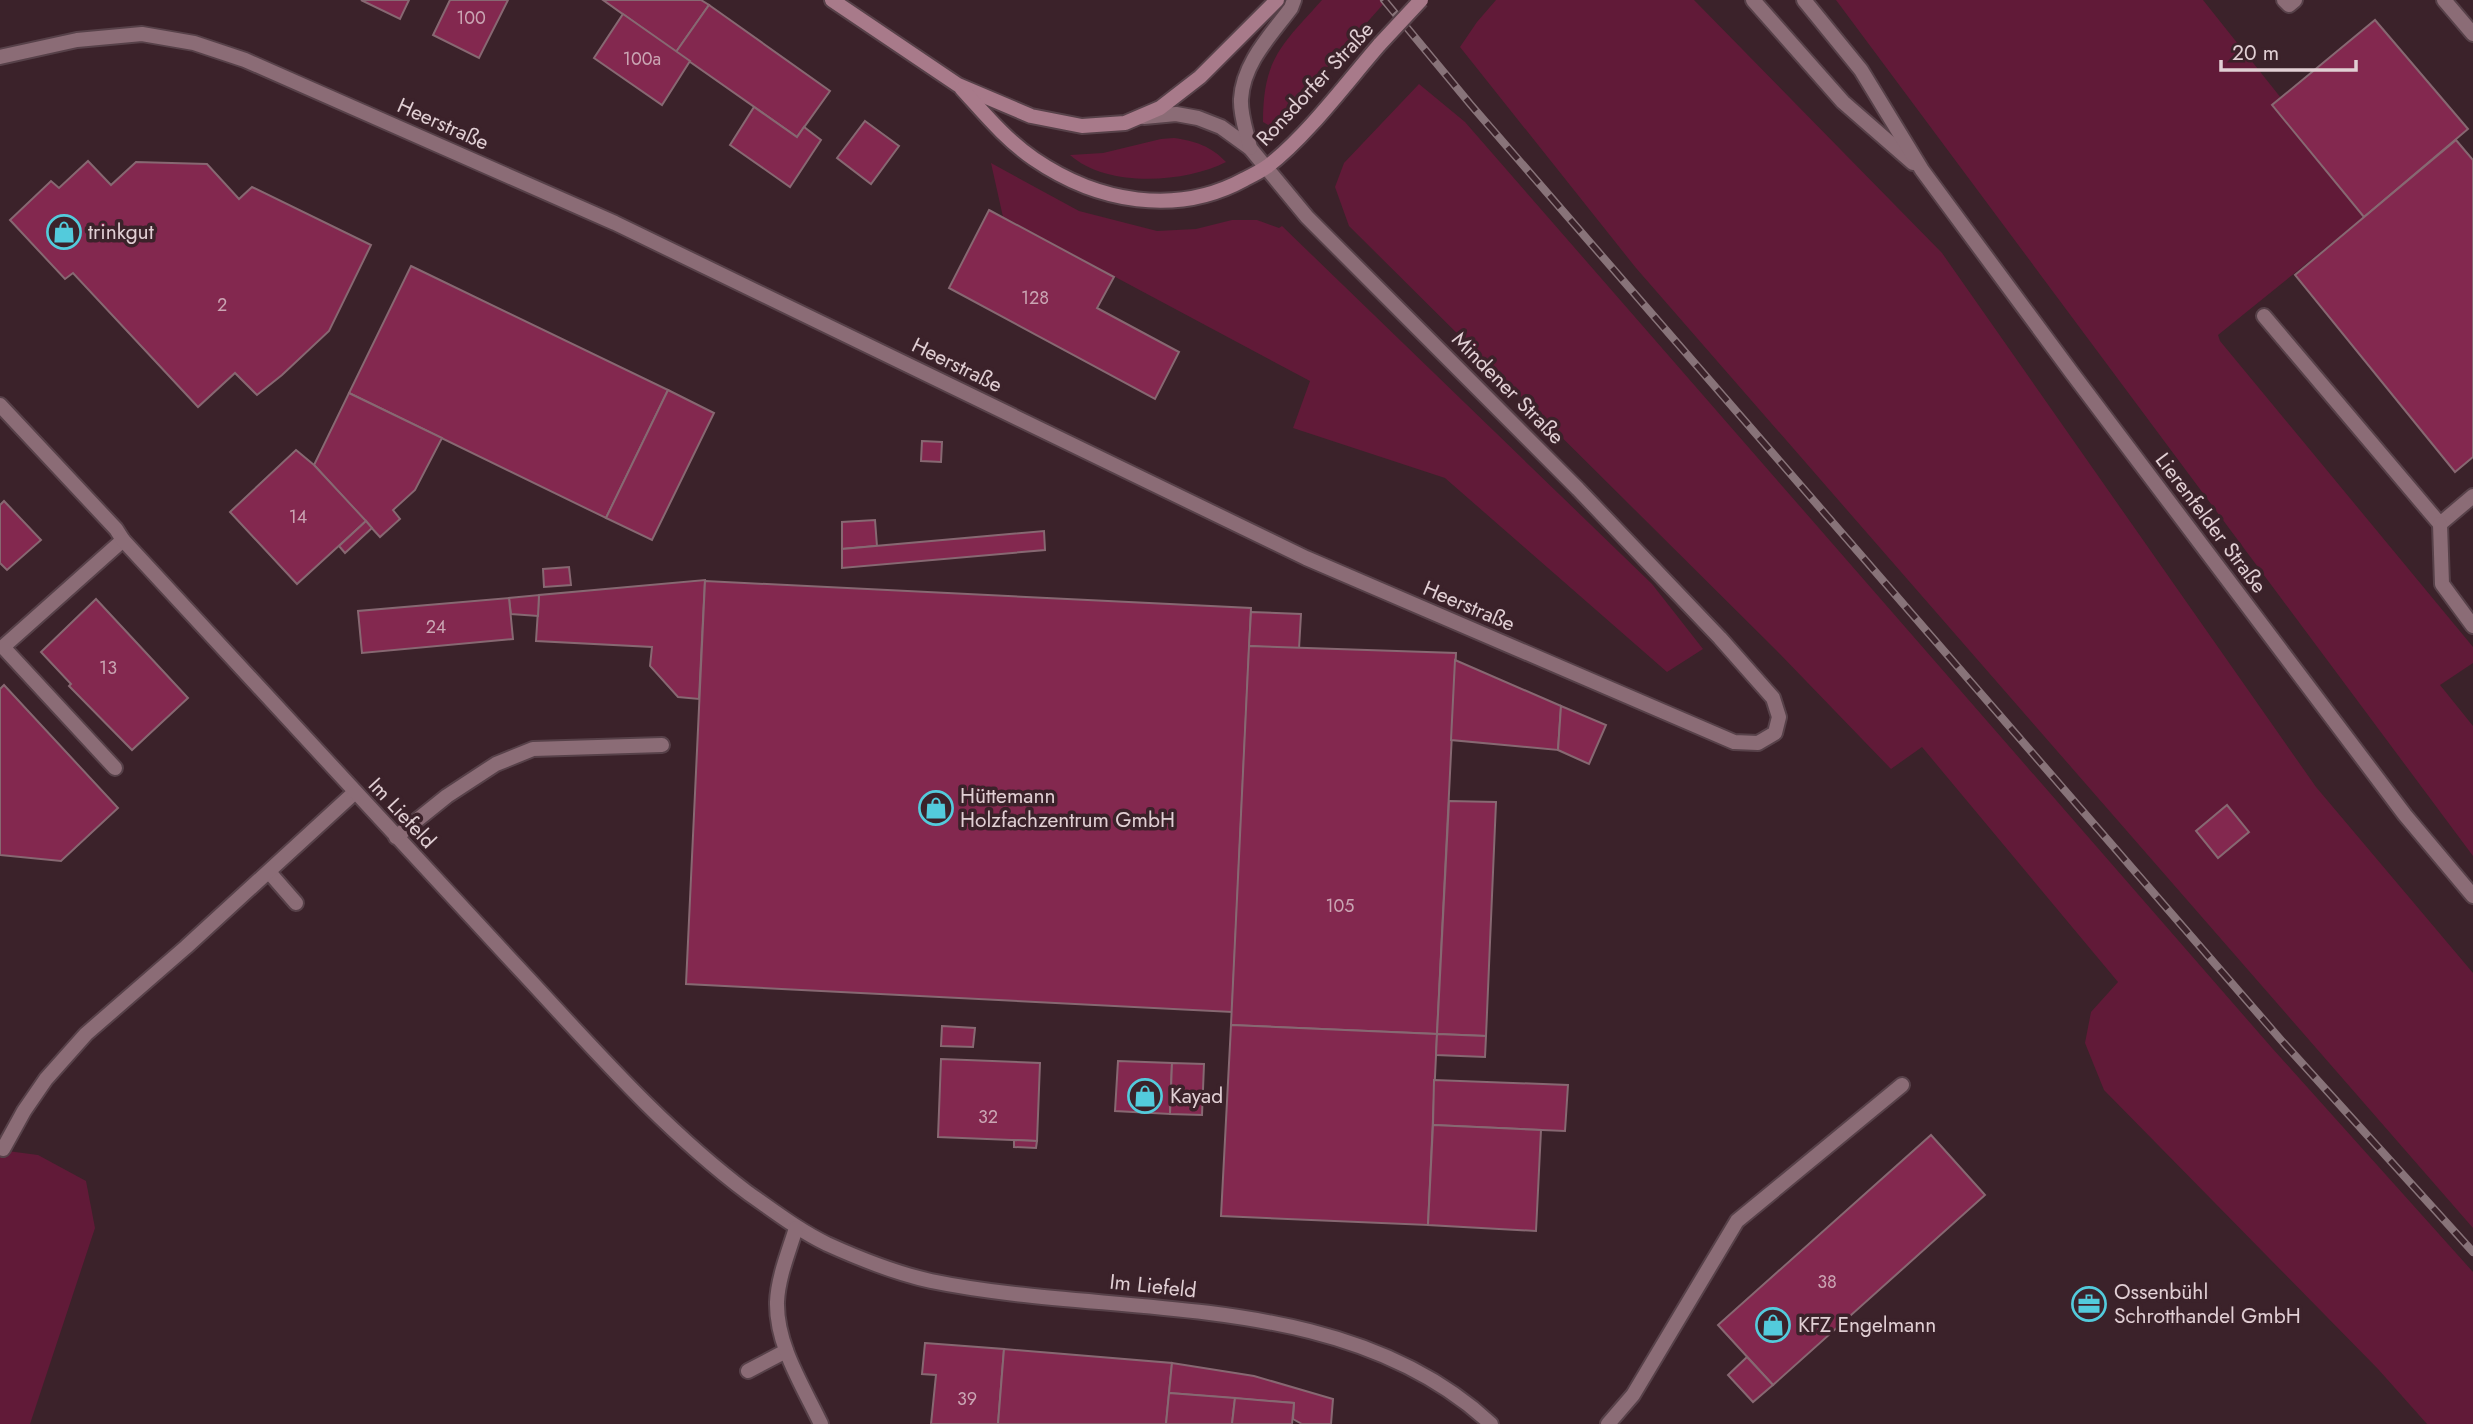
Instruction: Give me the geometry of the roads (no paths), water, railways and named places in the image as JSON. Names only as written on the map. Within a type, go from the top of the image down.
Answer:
[{"type":"main road","name":"Mindener Straße","points":[[832,0],[958,85],[1031,116],[1082,125],[1106,125],[1144,117],[1176,98],[1277,0]]},
{"type":"main road","name":"Ronsdorfer Straße","points":[[1268,167],[1421,0]]},
{"type":"main road","name":"Mindener Straße","points":[[958,85],[1002,132],[1033,158],[1074,183],[1105,193],[1149,201],[1196,199],[1225,190],[1268,167]]},
{"type":"street","points":[[1250,148],[1241,101],[1244,81],[1251,64],[1292,8],[1294,0]]},
{"type":"street","name":"Lierenfelder Straße","points":[[1753,0],[1843,102],[1922,170]]},
{"type":"street","name":"Lierenfelder Straße","points":[[1804,0],[1861,69],[1922,170],[2396,804],[2473,896]]},
{"type":"street","points":[[2284,0],[2289,5],[2295,0]]},
{"type":"street","points":[[2444,0],[2473,34]]},
{"type":"street","name":"Heerstraße","points":[[0,57],[77,40],[142,34],[194,43],[245,60],[615,223],[1306,558],[1734,742],[1758,743],[1775,733],[1779,717],[1773,698],[1720,638]]},
{"type":"street","name":"Mindener Straße","points":[[1144,117],[1176,114],[1198,118],[1221,127],[1250,148],[1307,216],[1578,489],[1720,638]]},
{"type":"street","points":[[2264,316],[2440,524],[2442,584],[2473,626]]},
{"type":"street","name":"Im Liefeld","points":[[0,405],[116,529],[123,540],[354,793],[653,1112],[717,1170],[796,1228],[867,1261],[927,1280],[1006,1293],[1171,1307],[1243,1317],[1368,1348],[1420,1372],[1475,1409],[1491,1424]]},
{"type":"street","points":[[2440,524],[2473,496]]},
{"type":"street","points":[[115,768],[4,647],[123,540]]},
{"type":"street","points":[[396,837],[447,796],[496,764],[533,749],[662,745]]},
{"type":"street","points":[[3,1149],[46,1079],[86,1034],[354,793]]},
{"type":"street","points":[[269,872],[296,903]]},
{"type":"street","points":[[1608,1424],[1633,1395],[1737,1221],[1902,1085]]},
{"type":"street","points":[[796,1228],[777,1301],[779,1323],[786,1351],[821,1424]]},
{"type":"street","points":[[748,1371],[786,1351]]},
{"type":"railway","points":[[1384,0],[1471,105],[2281,1040],[2473,1252]]},
{"type":"place","name":"trinkgut","points":[[64,232]]},
{"type":"place","name":"Hüttemann Holzfachzentrum GmbH","points":[[936,808]]},
{"type":"place","name":"Kayad","points":[[1145,1096]]},
{"type":"place","name":"Ossenbühl Schrotthandel GmbH","points":[[2089,1304]]},
{"type":"place","name":"KFZ Engelmann","points":[[1773,1325]]}]
